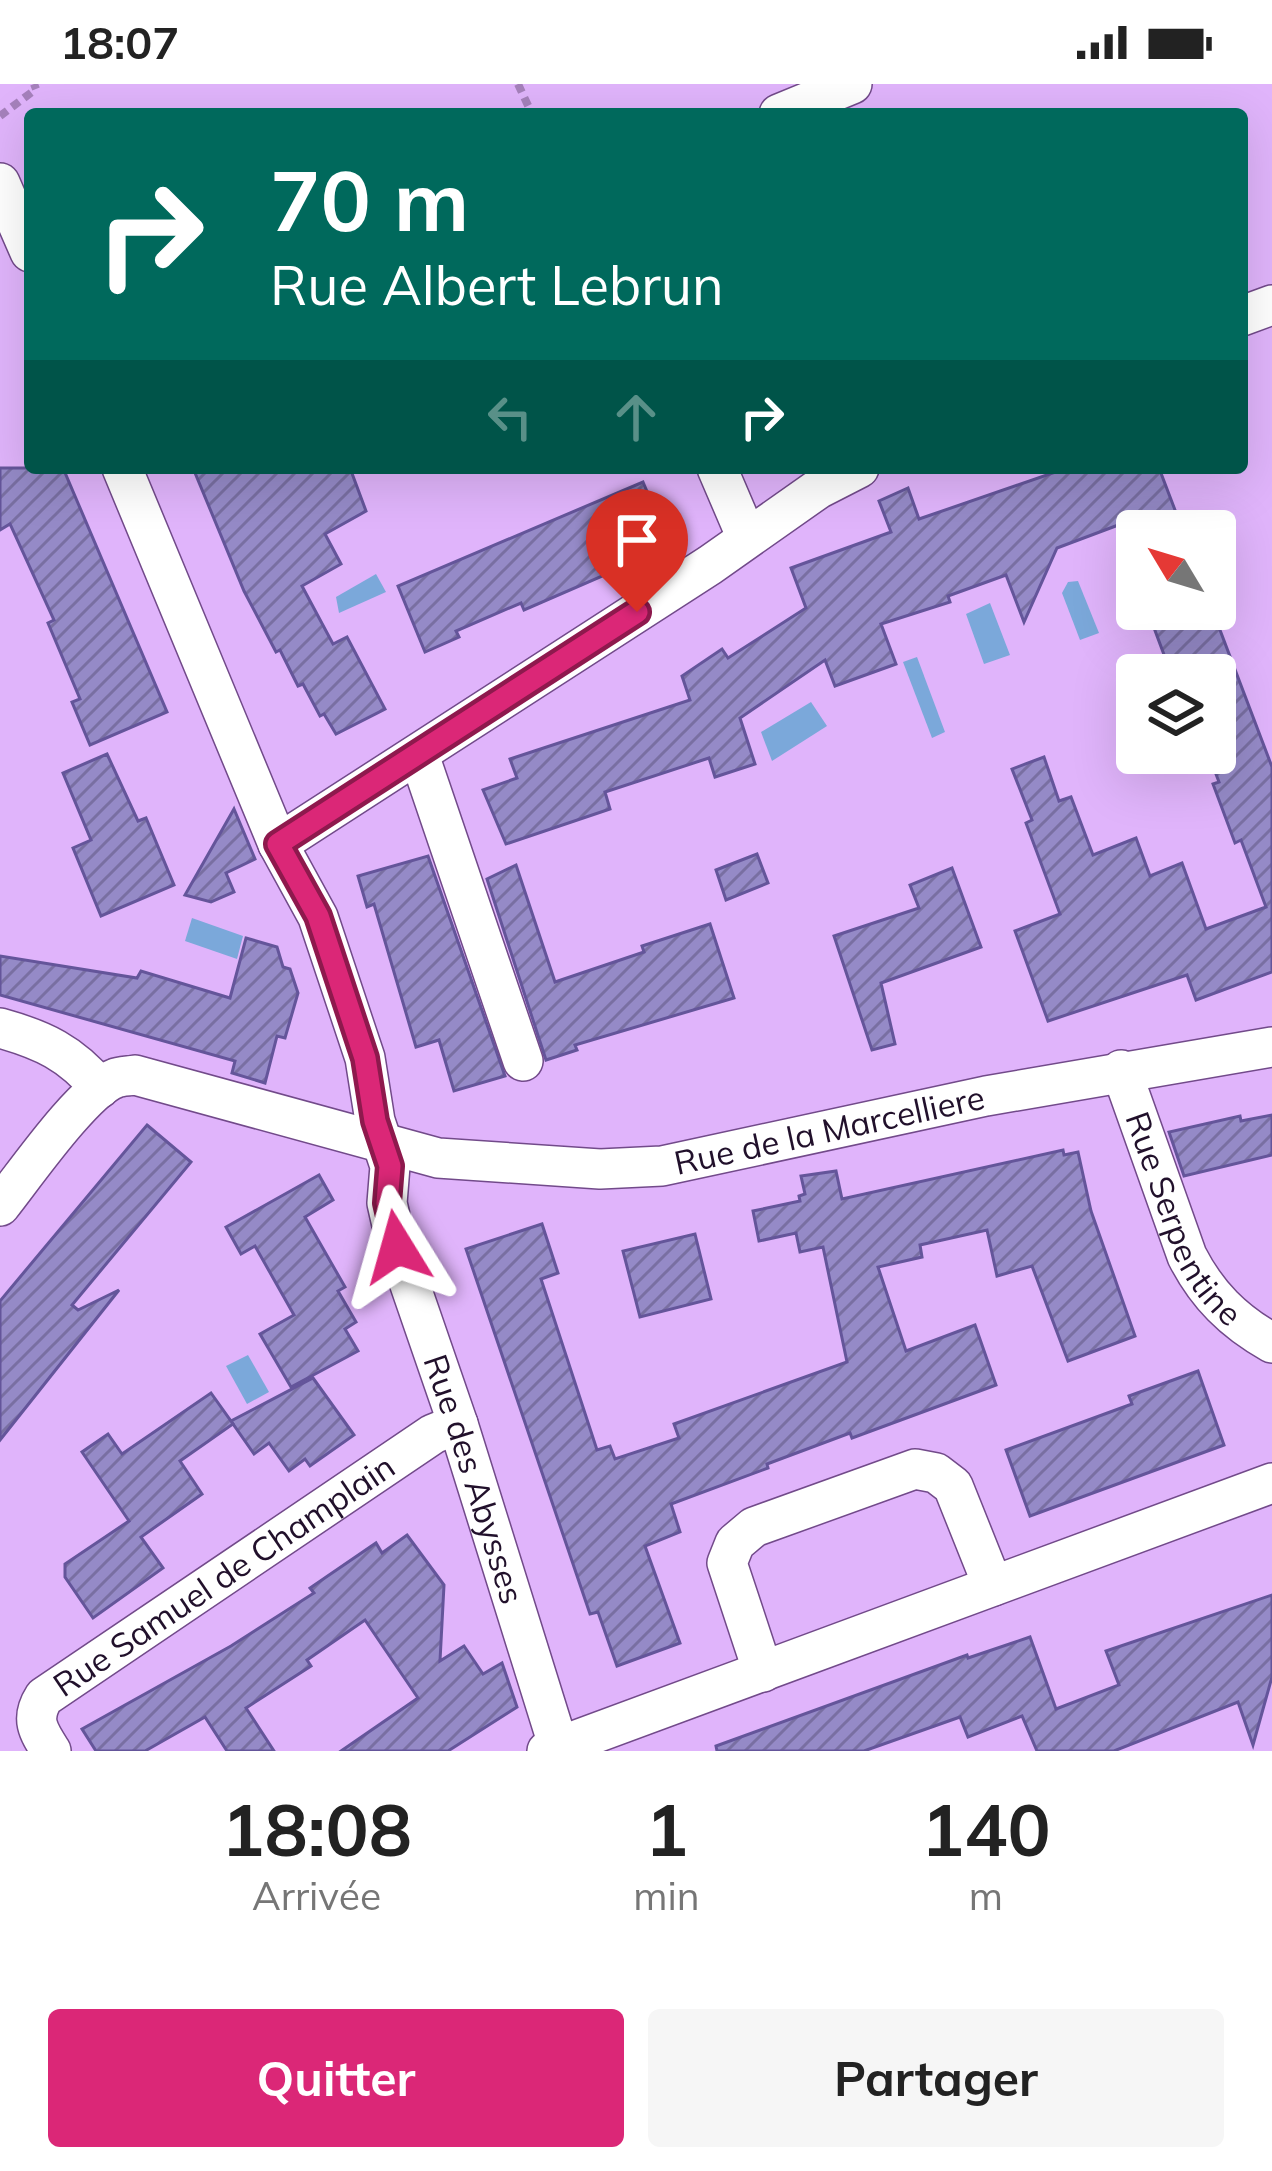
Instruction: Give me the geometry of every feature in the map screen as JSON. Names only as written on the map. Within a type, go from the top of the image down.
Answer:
[{"type":"street","points":[[794,108],[852,84]]},
{"type":"street","points":[[0,183],[24,238]]},
{"type":"street","name":"Rue des Abysses","points":[[124,474],[278,844],[318,916],[365,1058],[375,1121],[390,1166],[387,1203],[397,1247],[458,1424],[555,1749]]},
{"type":"street","points":[[720,474],[747,538]]},
{"type":"street","points":[[278,844],[847,474]]},
{"type":"street","points":[[419,755],[524,1061]]},
{"type":"street","points":[[0,1028],[63,1051],[100,1088],[0,1206]]},
{"type":"street","name":"Rue de la Marcelliere","points":[[100,1088],[118,1077],[135,1075],[384,1145],[478,1163],[600,1169],[662,1166],[1121,1070],[1272,1047]]},
{"type":"street","name":"Rue Serpentine","points":[[1121,1070],[1187,1256],[1202,1285],[1228,1313],[1272,1343]]},
{"type":"street","name":"Rue Samuel de Champlain","points":[[51,1751],[36,1728],[35,1711],[44,1697],[433,1433],[458,1424]]},
{"type":"street","points":[[764,1672],[727,1563],[735,1543],[754,1527],[915,1469],[936,1473],[953,1486],[993,1586]]},
{"type":"street","points":[[555,1749],[1272,1483]]},
{"type":"path","points":[[0,116],[37,89],[34,84]]},
{"type":"water","points":[[376,574],[386,592],[339,613],[336,597]]},
{"type":"water","points":[[1078,581],[1099,633],[1080,640],[1062,593],[1068,582]]},
{"type":"water","points":[[990,603],[1010,655],[984,664],[966,614]]},
{"type":"water","points":[[917,657],[945,732],[932,738],[903,662]]},
{"type":"water","points":[[811,702],[827,726],[772,761],[761,732]]},
{"type":"water","points":[[192,918],[243,936],[237,959],[185,941]]},
{"type":"water","points":[[248,1355],[269,1392],[247,1404],[226,1366]]},
{"type":"building","points":[[0,468],[24,468],[24,474],[66,474],[167,712],[90,745],[72,702],[80,699],[48,623],[54,620],[10,524],[0,530]]},
{"type":"building","points":[[195,474],[352,474],[366,511],[325,534],[341,564],[302,586],[333,644],[347,637],[385,709],[336,734],[303,684],[298,686],[280,650],[276,652],[244,591]]},
{"type":"building","points":[[1050,474],[1161,474],[1175,510],[1116,510],[1116,526],[1057,548],[1024,622],[1006,575],[948,596],[950,602],[881,624],[896,664],[835,686],[825,660],[740,718],[755,764],[715,777],[709,758],[605,792],[610,809],[506,844],[483,790],[517,778],[510,759],[690,700],[682,676],[722,649],[728,658],[806,608],[791,568],[891,532],[879,501],[908,488],[919,519]]},
{"type":"building","points":[[643,482],[665,534],[632,548],[637,561],[524,610],[521,603],[456,631],[459,637],[425,652],[398,586]]},
{"type":"building","points":[[1155,630],[1220,630],[1229,654],[1164,654]]},
{"type":"building","points":[[1236,672],[1272,767],[1272,972],[1196,1000],[1187,975],[1048,1021],[1015,931],[1060,914],[1026,823],[1032,820],[1012,769],[1044,757],[1059,801],[1071,797],[1093,855],[1136,838],[1150,876],[1182,863],[1206,929],[1266,907],[1241,840],[1235,843],[1213,784],[1219,782],[1216,774],[1236,774]]},
{"type":"building","points":[[107,754],[138,821],[146,818],[174,885],[101,916],[73,848],[91,840],[63,773]]},
{"type":"building","points":[[234,809],[255,859],[226,873],[234,892],[211,902],[185,895]]},
{"type":"building","points":[[757,854],[768,883],[726,900],[716,870]]},
{"type":"building","points":[[428,856],[505,1076],[454,1091],[439,1040],[416,1047],[374,904],[367,907],[358,876]]},
{"type":"building","points":[[516,865],[555,982],[710,924],[734,998],[575,1045],[577,1050],[546,1060],[487,879]]},
{"type":"building","points":[[952,868],[981,947],[881,983],[895,1044],[872,1050],[834,936],[919,908],[910,885]]},
{"type":"building","points":[[246,938],[277,947],[298,993],[285,1038],[277,1036],[265,1083],[232,1073],[235,1061],[0,995],[0,956],[137,978],[141,971],[230,998]]},
{"type":"building","points":[[1272,1115],[1272,1155],[1184,1176],[1169,1132],[1240,1116],[1241,1121]]},
{"type":"building","points":[[147,1125],[191,1162],[72,1305],[78,1310],[119,1290],[0,1440],[0,1301]]},
{"type":"building","points":[[1063,1150],[1064,1155],[1078,1152],[1091,1211],[1135,1336],[1068,1361],[1032,1266],[997,1276],[987,1230],[920,1245],[922,1257],[878,1267],[906,1351],[975,1325],[996,1385],[852,1438],[850,1433],[671,1504],[680,1532],[645,1546],[680,1643],[617,1666],[598,1612],[590,1614],[466,1249],[542,1224],[558,1273],[541,1279],[597,1450],[610,1446],[615,1459],[679,1438],[674,1424],[847,1362],[823,1247],[800,1252],[796,1233],[759,1241],[753,1211],[800,1201],[799,1196],[805,1194],[801,1176],[836,1171],[842,1199]]},
{"type":"building","points":[[319,1175],[333,1200],[305,1217],[345,1287],[338,1291],[356,1322],[345,1329],[358,1351],[291,1387],[260,1334],[294,1315],[255,1246],[241,1254],[226,1227]]},
{"type":"building","points":[[695,1234],[711,1299],[640,1317],[623,1251]]},
{"type":"building","points":[[1198,1371],[1224,1445],[1030,1516],[1006,1450],[1132,1404],[1129,1396]]},
{"type":"building","points":[[313,1378],[354,1435],[310,1466],[305,1459],[289,1471],[269,1443],[254,1454],[231,1421]]},
{"type":"building","points":[[211,1393],[233,1424],[180,1461],[202,1494],[141,1537],[163,1568],[93,1618],[65,1577],[65,1564],[129,1521],[82,1452],[108,1434],[122,1454]]},
{"type":"building","points":[[407,1535],[444,1585],[440,1661],[464,1646],[483,1674],[502,1663],[517,1707],[448,1751],[341,1751],[418,1698],[365,1620],[307,1660],[311,1666],[246,1708],[274,1751],[227,1751],[205,1717],[145,1751],[96,1751],[82,1729],[231,1646],[314,1593],[310,1588],[376,1543],[382,1553]]},
{"type":"building","points":[[1272,1595],[1272,1677],[1253,1745],[1238,1702],[1114,1751],[1037,1751],[1022,1716],[968,1737],[960,1717],[864,1751],[717,1751],[716,1746],[967,1655],[1030,1637],[1056,1709],[1119,1685],[1106,1651]]},
{"type":"route","points":[[397,1247],[387,1203],[390,1166],[375,1121],[365,1058],[318,916],[278,844],[637,612]]}]
